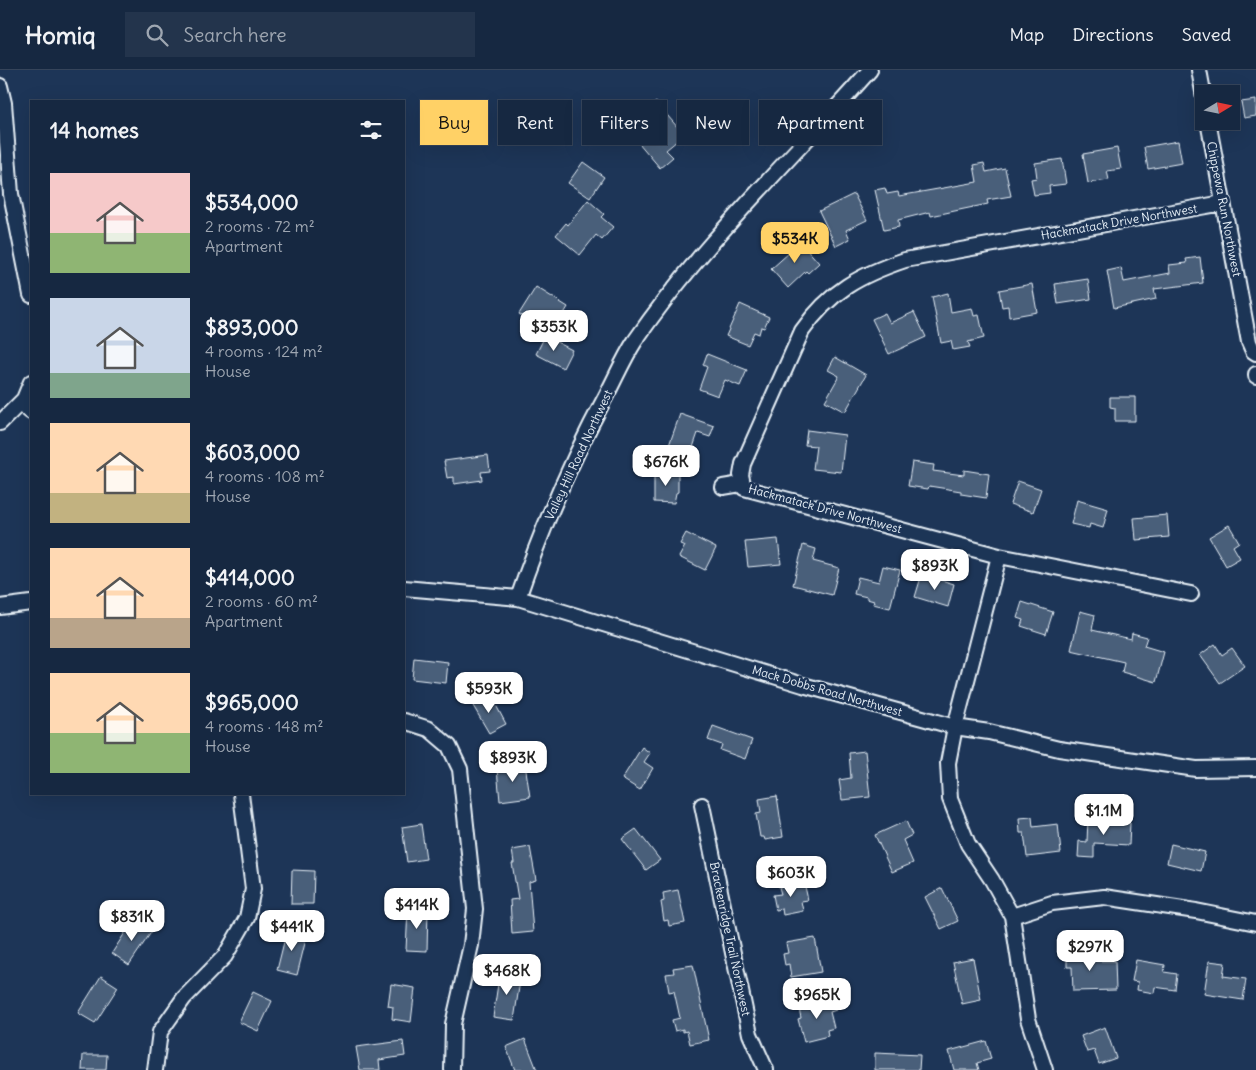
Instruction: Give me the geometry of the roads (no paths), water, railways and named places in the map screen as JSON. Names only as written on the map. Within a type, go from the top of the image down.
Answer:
[{"type":"street","name":"Valley Hill Road Northwest","points":[[518,598],[547,523],[588,428],[634,343],[711,244],[821,126],[870,70]]},
{"type":"street","points":[[1199,70],[1202,85]]},
{"type":"street","points":[[0,86],[4,103],[11,194],[30,291]]},
{"type":"street","name":"Chippewa Run Northwest","points":[[1210,130],[1248,342],[1256,353]]},
{"type":"street","name":"Hackmatack Drive Northwest","points":[[1191,594],[999,556],[744,488],[741,484],[743,464],[802,331],[813,315],[833,295],[856,279],[905,260],[1223,203]]},
{"type":"street","points":[[0,423],[26,408],[24,399],[30,384]]},
{"type":"street","points":[[723,487],[741,484]]},
{"type":"street","points":[[999,556],[955,727],[948,763],[950,799],[968,844],[992,880],[1012,916],[1028,1020],[1045,1070]]},
{"type":"street","name":"Mack Dobbs Road Northwest","points":[[405,588],[518,598],[803,685],[955,727],[989,732],[1059,749],[1196,770],[1256,768]]},
{"type":"street","points":[[0,607],[30,603]]},
{"type":"street","points":[[405,720],[429,729],[448,746],[460,769],[475,909],[471,945],[453,1024],[452,1070]]},
{"type":"street","points":[[155,1070],[160,1032],[184,998],[225,956],[247,918],[253,889],[240,795]]},
{"type":"street","name":"Brackenridge Trail Northwest","points":[[702,805],[750,1034],[766,1070]]},
{"type":"street","points":[[1012,916],[1052,903],[1104,897],[1196,910],[1256,922]]}]
